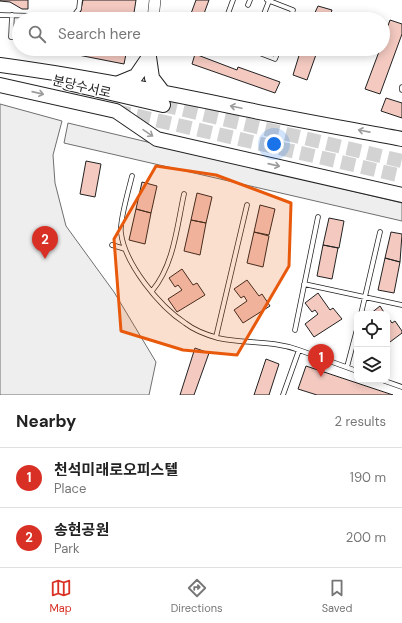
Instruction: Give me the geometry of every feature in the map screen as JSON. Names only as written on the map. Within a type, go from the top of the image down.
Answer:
[{"type":"highway","points":[[119,83],[136,76],[148,56]]},
{"type":"highway","points":[[150,56],[152,78],[162,91]]},
{"type":"highway","points":[[0,66],[69,74],[119,83],[402,139]]},
{"type":"highway","name":"분당수서로","points":[[0,66],[163,105]]},
{"type":"highway","name":"분당수서로","points":[[0,85],[116,111],[157,139],[402,195]]},
{"type":"street","points":[[154,12],[156,0]]},
{"type":"lane","points":[[77,12],[79,9],[80,0]]},
{"type":"lane","points":[[229,12],[233,0]]},
{"type":"lane","points":[[248,5],[250,0]]},
{"type":"lane","points":[[264,12],[268,0],[293,10],[292,12]]},
{"type":"lane","points":[[0,15],[12,15],[12,37]]},
{"type":"lane","points":[[268,56],[275,59],[276,56]]},
{"type":"lane","points":[[132,176],[120,232],[125,249],[135,268],[152,291],[184,323],[216,337],[235,341],[278,344],[354,370]]},
{"type":"lane","points":[[152,291],[162,276],[170,259],[184,194]]},
{"type":"lane","points":[[216,337],[247,205]]},
{"type":"lane","points":[[295,330],[318,217]]},
{"type":"lane","points":[[362,311],[380,232]]},
{"type":"lane","points":[[112,245],[125,249]]},
{"type":"lane","points":[[304,284],[402,305]]},
{"type":"lane","points":[[347,367],[354,340]]},
{"type":"lane","points":[[283,395],[299,350]]},
{"type":"lane","points":[[390,383],[402,387]]},
{"type":"highlighted area","points":[[156,166],[216,175],[291,203],[289,266],[237,355],[183,350],[121,331],[114,239]]},
{"type":"shaded area","points":[[0,104],[62,121],[53,155],[55,183],[66,226],[114,292],[156,362],[149,395],[0,395]]},
{"type":"shaded area","points":[[68,123],[402,203],[402,221],[64,143]]},
{"type":"building","points":[[0,0],[28,0],[28,9],[22,9],[10,2]]},
{"type":"building","points":[[83,0],[136,0],[134,12],[80,12]]},
{"type":"building","points":[[196,0],[209,0],[205,12],[192,12]]},
{"type":"building","points":[[318,6],[332,10],[331,12],[315,12]]},
{"type":"building","points":[[390,20],[402,24],[402,34],[380,94],[365,89],[377,56],[390,56]]},
{"type":"building","points":[[83,56],[126,56],[124,64]]},
{"type":"building","points":[[194,56],[200,56],[237,70],[238,67],[280,82],[275,93],[192,64]]},
{"type":"building","points":[[299,56],[316,56],[307,80],[293,75]]},
{"type":"building","points":[[386,98],[402,103],[402,118],[381,111]]},
{"type":"building","points":[[86,161],[101,164],[95,197],[80,194]]},
{"type":"building","points":[[142,182],[157,186],[151,213],[136,209]]},
{"type":"building","points":[[197,193],[212,197],[206,223],[191,220]]},
{"type":"building","points":[[260,205],[275,209],[269,235],[254,232]]},
{"type":"building","points":[[136,209],[151,213],[145,244],[129,240]]},
{"type":"building","points":[[329,218],[344,221],[339,248],[323,245]]},
{"type":"building","points":[[191,220],[206,223],[200,255],[184,251]]},
{"type":"building","points":[[254,232],[269,236],[263,267],[247,263]]},
{"type":"building","points":[[391,232],[402,234],[400,262],[385,258]]},
{"type":"building","points":[[323,245],[338,248],[332,279],[317,276]]},
{"type":"building","points":[[385,258],[400,262],[394,293],[378,290]]},
{"type":"building","points":[[182,269],[193,285],[197,283],[205,295],[177,312],[168,299],[182,290],[178,285],[175,287],[169,278]]},
{"type":"building","points":[[247,280],[259,296],[262,294],[270,306],[243,323],[234,310],[247,301],[244,296],[241,298],[234,289]]},
{"type":"building","points":[[318,293],[330,310],[333,308],[342,319],[314,337],[305,324],[318,314],[315,310],[312,312],[305,303]]},
{"type":"building","points":[[380,306],[383,311],[374,311]]},
{"type":"building","points":[[390,320],[392,323],[395,321],[402,333],[390,342]]},
{"type":"building","points":[[195,348],[209,353],[194,395],[180,395]]},
{"type":"building","points":[[266,359],[279,364],[269,395],[254,395]]},
{"type":"building","points":[[306,366],[393,395],[317,395],[298,389]]},
{"type":"tunnel","points":[[163,105],[402,161]]},
{"type":"tunnel","points":[[116,111],[402,176]]},
{"type":"place","name":"송현공원","points":[[45,259]]},
{"type":"place","name":"천석미래로오피스텔","points":[[321,377]]}]
